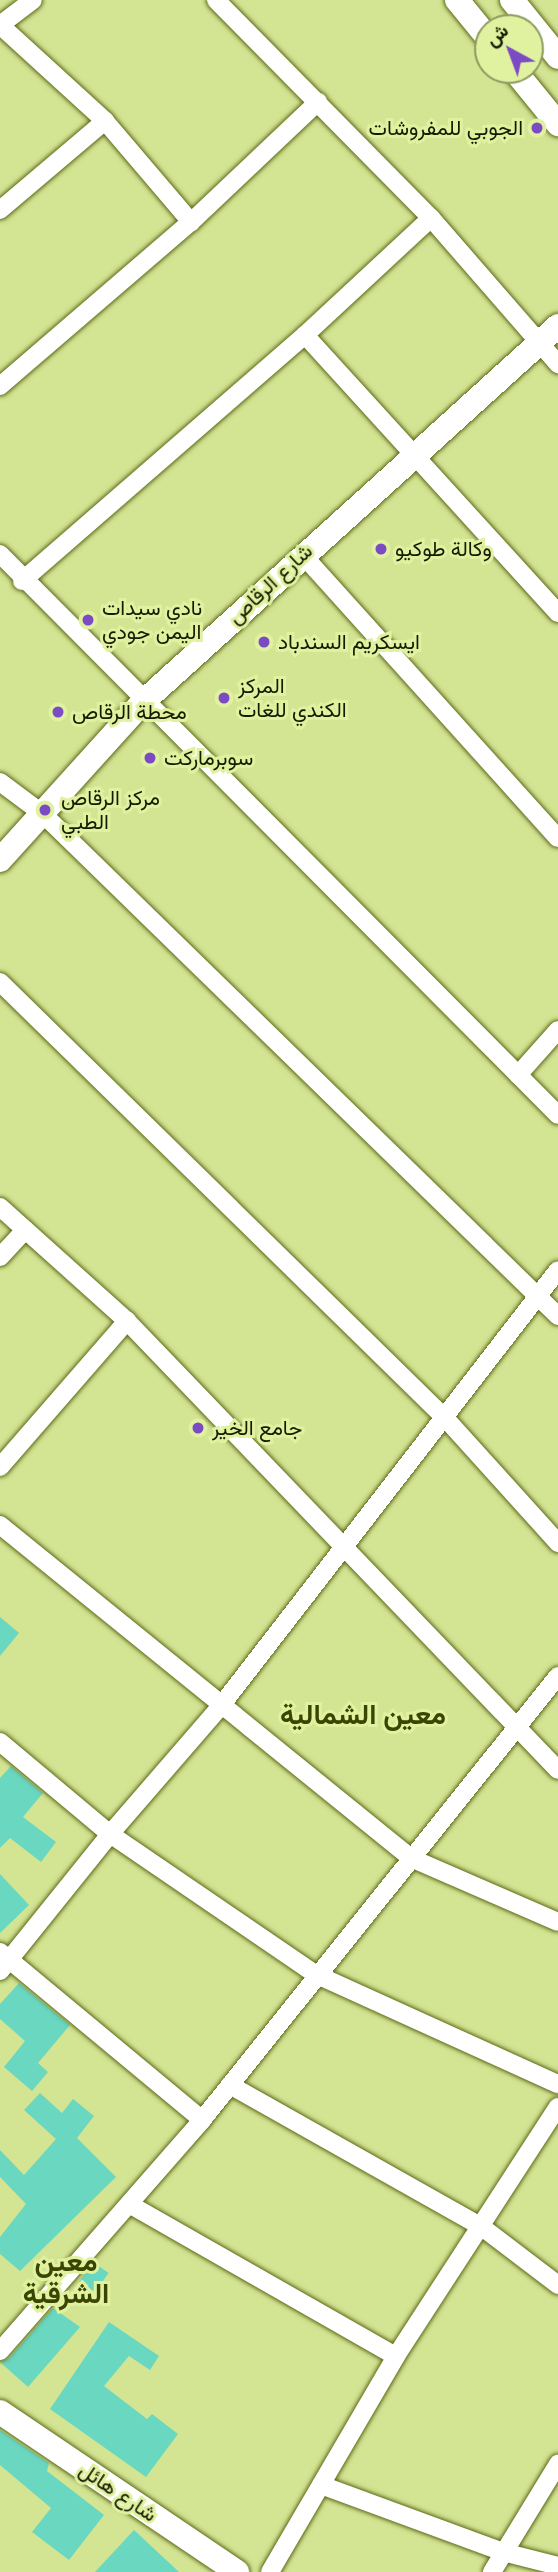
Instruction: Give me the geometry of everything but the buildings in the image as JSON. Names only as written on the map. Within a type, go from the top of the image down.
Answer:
[{"type":"street","points":[[33,0],[0,25],[105,121],[191,222]]},
{"type":"street","points":[[216,0],[430,218],[558,364]]},
{"type":"street","points":[[457,0],[474,21]]},
{"type":"street","points":[[512,0],[558,57]]},
{"type":"street","points":[[525,84],[558,124]]},
{"type":"street","points":[[0,386],[191,222],[318,102]]},
{"type":"street","points":[[0,209],[105,121]]},
{"type":"street","points":[[22,581],[305,335],[430,218]]},
{"type":"street","name":"شارع الرقاص","points":[[0,860],[143,702],[302,554],[558,326]]},
{"type":"street","points":[[305,335],[558,613]]},
{"type":"street","points":[[0,554],[22,581],[558,1115]]},
{"type":"street","points":[[302,554],[558,838]]},
{"type":"street","points":[[0,782],[43,814],[558,1316]]},
{"type":"street","points":[[0,982],[447,1420],[558,1543]]},
{"type":"street","points":[[518,1076],[558,1030]]},
{"type":"street","points":[[0,1207],[127,1321],[558,1770]]},
{"type":"street","points":[[0,1257],[25,1230]]},
{"type":"street","points":[[202,2120],[3,1961],[220,1706],[447,1420],[558,1270]]},
{"type":"street","points":[[0,1467],[127,1321]]},
{"type":"street","points":[[0,1525],[220,1706],[411,1858],[558,1922]]},
{"type":"street","points":[[0,2351],[202,2120],[315,1974],[558,1676]]},
{"type":"street","points":[[0,1742],[110,1834],[315,1974],[558,2084]]},
{"type":"street","points":[[230,2085],[482,2227],[558,2285]]},
{"type":"street","points":[[270,2572],[396,2356],[558,2107]]},
{"type":"street","points":[[129,2204],[396,2356]]},
{"type":"street","name":"شارع هائل","points":[[0,2412],[237,2572]]},
{"type":"street","points":[[492,2572],[558,2464]]},
{"type":"street","points":[[321,2485],[503,2552],[558,2566]]},
{"type":"place","name":"الجوبي للمفروشات","points":[[537,128]]},
{"type":"place","name":"وكالة طوكيو","points":[[381,549]]},
{"type":"place","name":"نادي سيدات اليمن جودي","points":[[88,620]]},
{"type":"place","name":"ايسكريم السندباد","points":[[264,642]]},
{"type":"place","name":"المركز الكندي للغات","points":[[224,698]]},
{"type":"place","name":"محطة الرقاص","points":[[58,712]]},
{"type":"place","name":"سوبرماركت","points":[[150,758]]},
{"type":"place","name":"مركز الرقاص الطبي","points":[[45,810]]},
{"type":"place","name":"جامع الخير","points":[[198,1428]]},
{"type":"district","name":"معين الشمالية","points":[[363,1715]]},
{"type":"district","name":"معين الشرقية","points":[[66,2278]]}]
